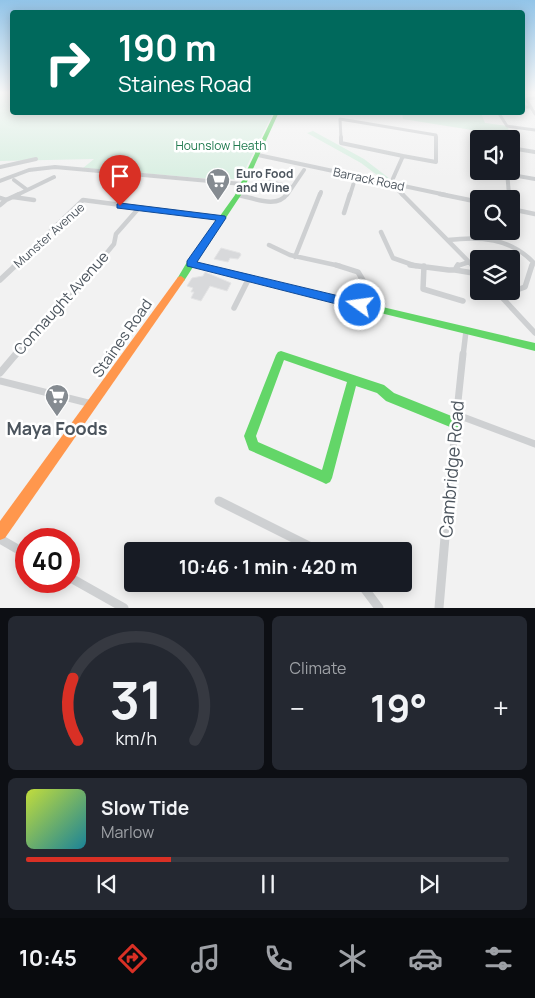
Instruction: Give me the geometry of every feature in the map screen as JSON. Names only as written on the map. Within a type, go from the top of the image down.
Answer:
[{"type":"street","name":"Staines Road","points":[[0,533],[238,194],[273,120]]},
{"type":"street","points":[[340,120],[341,143],[436,162],[436,135],[348,120]]},
{"type":"street","points":[[503,120],[505,124],[535,130]]},
{"type":"street","points":[[520,150],[535,152]]},
{"type":"street","name":"Barrack Road","points":[[258,155],[470,200]]},
{"type":"street","points":[[404,156],[391,183],[469,262]]},
{"type":"street","points":[[0,167],[36,159]]},
{"type":"street","points":[[0,181],[29,170],[55,167],[242,184]]},
{"type":"street","points":[[238,194],[277,202],[283,200],[304,170]]},
{"type":"street","points":[[520,175],[535,179]]},
{"type":"street","points":[[344,213],[356,176]]},
{"type":"street","points":[[0,205],[26,189],[52,179]]},
{"type":"street","points":[[14,180],[26,189]]},
{"type":"street","points":[[270,182],[291,187]]},
{"type":"street","points":[[295,257],[321,192]]},
{"type":"street","points":[[14,197],[34,200]]},
{"type":"street","points":[[0,198],[6,200]]},
{"type":"street","name":"Munster Avenue","points":[[0,280],[83,199],[222,218]]},
{"type":"street","name":"Connaught Avenue","points":[[0,373],[38,328],[59,311],[114,244],[116,234],[138,208]]},
{"type":"street","points":[[520,211],[535,214]]},
{"type":"street","points":[[381,232],[392,257],[399,261],[444,271],[470,272]]},
{"type":"street","points":[[448,240],[478,237],[513,246],[527,254],[533,262],[528,286],[520,290]]},
{"type":"street","points":[[270,246],[295,257],[358,272],[364,282],[360,305]]},
{"type":"street","points":[[455,270],[458,264],[469,262]]},
{"type":"street","points":[[190,264],[535,347]]},
{"type":"street","points":[[424,266],[423,290],[463,301]]},
{"type":"street","points":[[234,308],[249,278]]},
{"type":"street","points":[[504,300],[535,333]]},
{"type":"street","name":"Cambridge Road","points":[[439,608],[455,418],[466,330]]},
{"type":"street","points":[[353,379],[326,478],[253,446],[250,436],[281,354],[353,379],[380,389],[390,397],[535,444]]},
{"type":"street","points":[[0,381],[92,404]]},
{"type":"street","points":[[219,501],[301,542]]},
{"type":"street","points":[[0,539],[15,548]]},
{"type":"street","points":[[80,583],[124,608]]},
{"type":"street","points":[[367,592],[379,608]]},
{"type":"green space","name":"Hounslow Heath","points":[[0,120],[269,120],[240,180],[83,168],[94,159],[0,161]]},
{"type":"green space","points":[[412,120],[484,120],[485,123],[508,126],[508,130],[472,130]]},
{"type":"green space","points":[[313,131],[364,159],[394,182],[385,181],[361,163],[307,133]]},
{"type":"building","points":[[221,248],[240,253],[241,255],[238,259],[230,258],[228,262],[214,259]]},
{"type":"building","points":[[205,272],[231,283],[227,291],[210,286],[201,301],[191,298],[194,292],[191,292],[193,288],[187,286],[192,278],[203,276]]},
{"type":"traffic: fast","points":[[181,279],[238,195],[273,120]]},
{"type":"traffic: fast","points":[[190,264],[535,347]]},
{"type":"traffic: fast","points":[[353,379],[326,478],[253,446],[250,436],[281,355],[380,389],[390,397],[455,423]]},
{"type":"traffic: slow","points":[[0,533],[181,279]]},
{"type":"place","name":"Euro Food and Wine","points":[[218,201]]},
{"type":"place","name":"Maya Foods","points":[[57,417]]},
{"type":"route","points":[[120,206],[222,218],[190,264],[360,305]]}]
